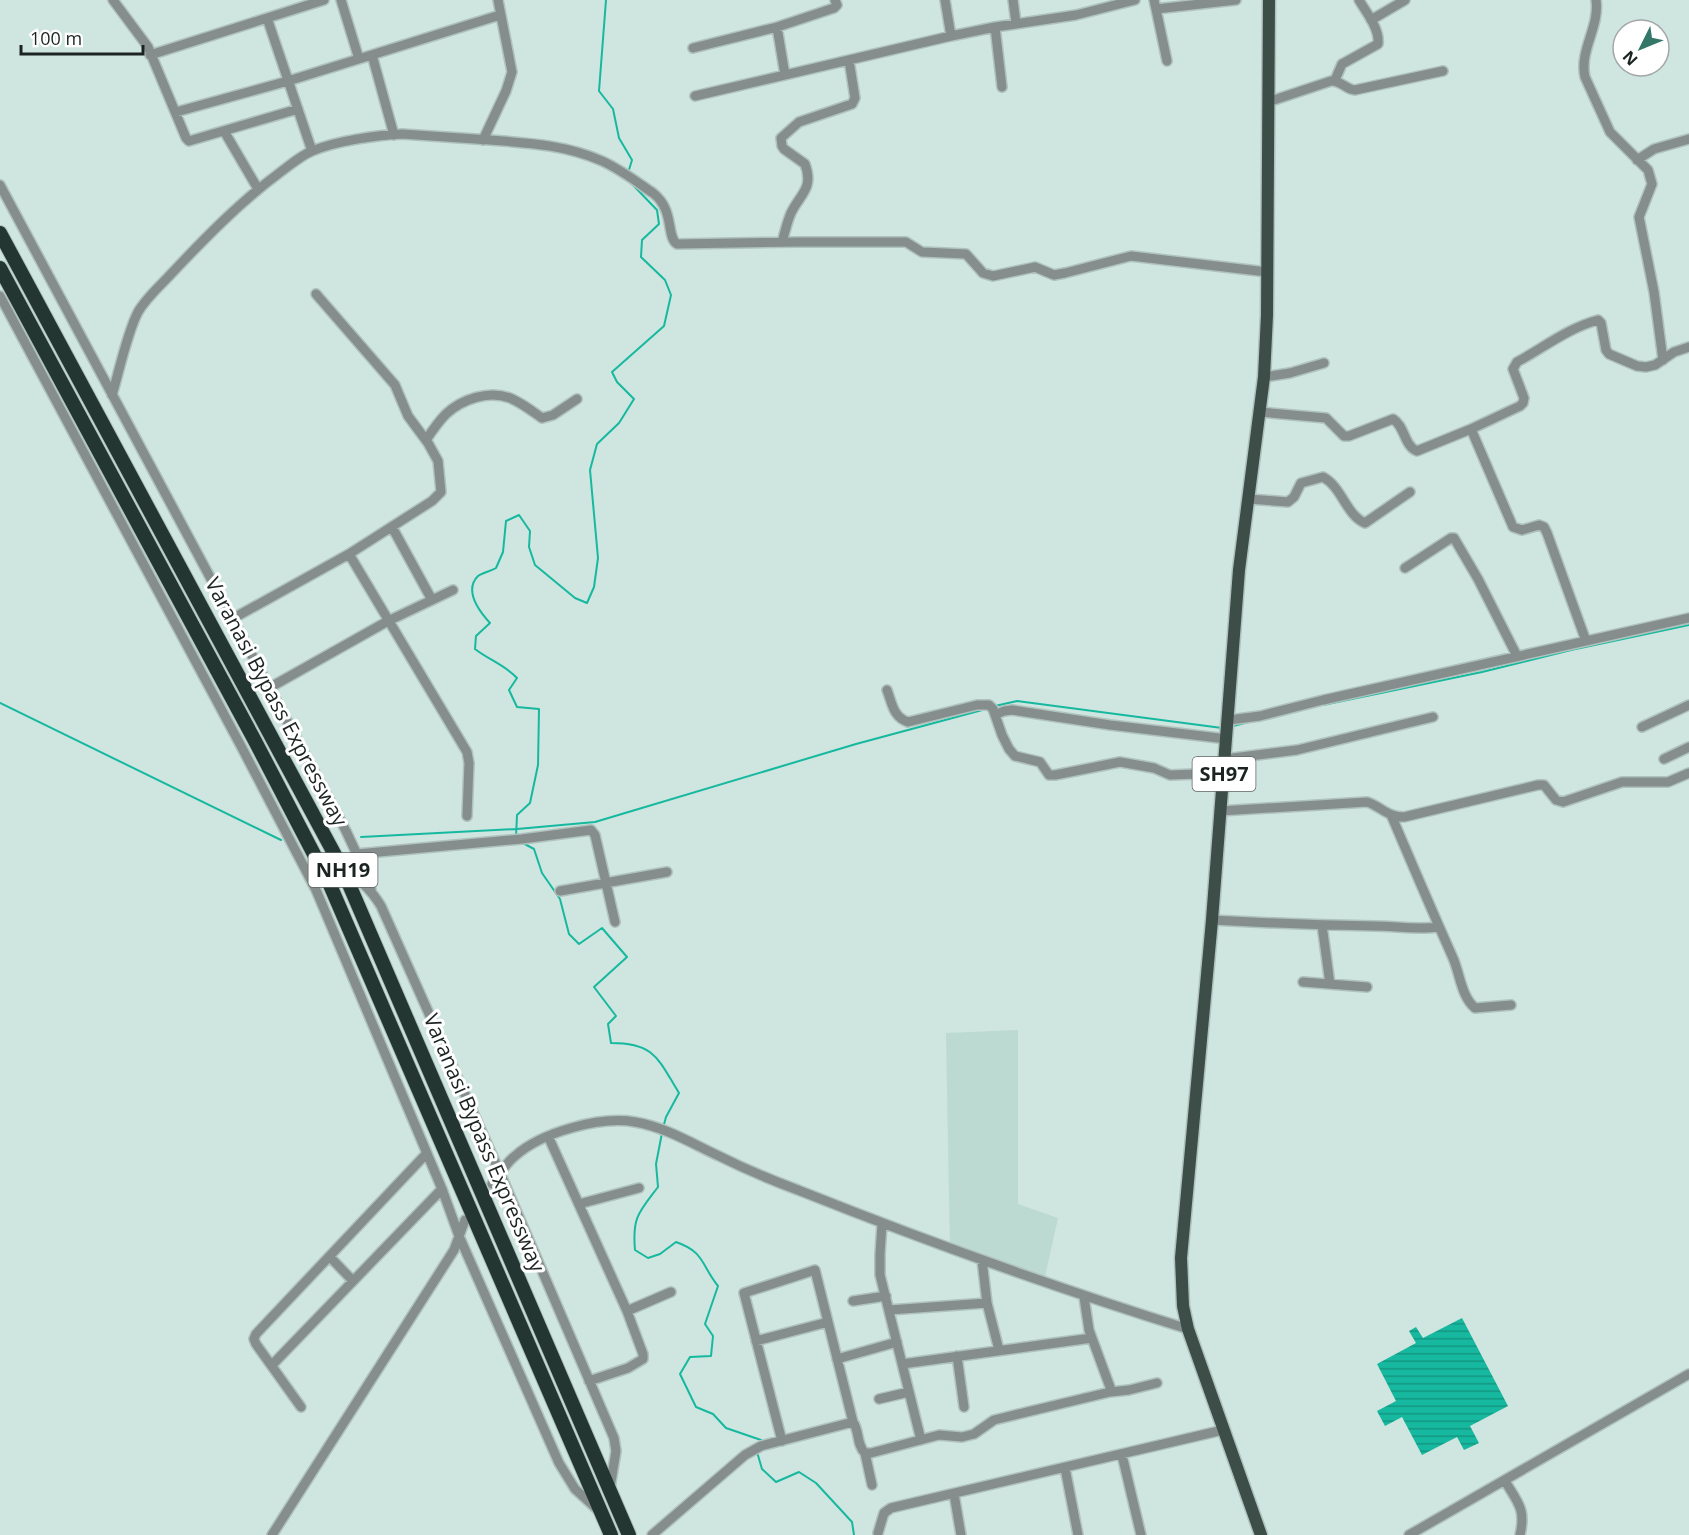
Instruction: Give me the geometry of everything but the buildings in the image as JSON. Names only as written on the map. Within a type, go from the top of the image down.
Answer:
[{"type":"highway","name":"Varanasi Bypass Expressway","points":[[0,233],[342,868],[629,1535]]},
{"type":"highway","name":"Varanasi Bypass Expressway","points":[[0,268],[330,885],[611,1535]]},
{"type":"main road","name":"SH97","points":[[1261,1535],[1188,1329],[1183,1306],[1181,1258],[1229,720],[1239,570],[1263,377],[1267,315],[1269,0]]},
{"type":"street","points":[[113,0],[148,47],[189,141],[298,109]]},
{"type":"street","points":[[150,55],[324,0]]},
{"type":"street","points":[[341,0],[359,59]]},
{"type":"street","points":[[483,140],[506,91],[512,72],[498,0]]},
{"type":"street","points":[[693,48],[777,27],[834,8],[837,5],[835,0]]},
{"type":"street","points":[[945,0],[951,36]]},
{"type":"street","points":[[1013,0],[1016,23]]},
{"type":"street","points":[[696,96],[951,36],[1016,23],[1076,15],[1135,0]]},
{"type":"street","points":[[1167,61],[1155,4],[1236,0]]},
{"type":"street","points":[[1268,102],[1335,80],[1342,64],[1378,44],[1377,31],[1359,0]]},
{"type":"street","points":[[1371,20],[1405,0]]},
{"type":"street","points":[[1596,0],[1597,18],[1583,61],[1585,77],[1610,132],[1648,170],[1651,177],[1650,192],[1639,217],[1654,292],[1663,360]]},
{"type":"street","points":[[176,112],[288,81],[500,15]]},
{"type":"street","points":[[267,18],[312,151]]},
{"type":"street","points":[[777,27],[785,75]]},
{"type":"street","points":[[995,27],[1002,87]]},
{"type":"street","points":[[372,55],[394,135]]},
{"type":"street","points":[[782,242],[789,216],[804,194],[807,184],[805,164],[784,149],[782,135],[798,122],[852,104],[855,98],[849,60]]},
{"type":"street","points":[[1335,80],[1348,89],[1355,90],[1443,71]]},
{"type":"street","points":[[224,131],[258,189]]},
{"type":"street","points":[[112,396],[140,310],[204,240],[258,189],[312,151],[326,146],[394,135],[550,145],[604,162],[661,200],[668,213],[672,240],[677,244],[906,242],[922,252],[966,254],[983,273],[993,276],[1035,267],[1054,274],[1065,273],[1131,256],[1267,272]]},
{"type":"street","points":[[1637,160],[1654,149],[1689,139]]},
{"type":"street","points":[[0,185],[357,854],[371,890],[381,906],[500,1173],[614,1438],[616,1450],[610,1488]]},
{"type":"street","points":[[232,619],[349,554],[432,501],[441,492],[438,461],[408,416],[395,385],[316,294]]},
{"type":"street","points":[[0,296],[316,890],[442,1189],[459,1236],[560,1463],[575,1489],[603,1515]]},
{"type":"street","points":[[1260,412],[1326,418],[1344,436],[1393,418],[1399,423],[1411,448],[1417,451],[1472,429],[1524,402],[1512,369],[1517,362],[1564,334],[1588,323],[1600,321],[1606,350],[1615,358],[1646,367],[1655,365],[1674,352],[1689,347]]},
{"type":"street","points":[[1263,377],[1290,373],[1324,363]]},
{"type":"street","points":[[426,440],[451,410],[477,397],[496,395],[510,398],[542,418],[553,415],[577,399]]},
{"type":"street","points":[[1472,429],[1514,527],[1522,530],[1539,525],[1547,533],[1586,641]]},
{"type":"street","points":[[1249,499],[1288,502],[1294,497],[1301,483],[1323,477],[1331,482],[1358,519],[1365,524],[1410,492]]},
{"type":"street","points":[[392,527],[432,600]]},
{"type":"street","points":[[1404,568],[1450,538],[1454,538],[1478,579],[1517,656]]},
{"type":"street","points":[[349,554],[467,752],[469,763],[467,816]]},
{"type":"street","points":[[269,688],[388,621],[453,590]]},
{"type":"street","points":[[1229,720],[1260,716],[1689,618]]},
{"type":"street","points":[[887,690],[895,713],[900,719],[908,722],[976,705],[989,705],[1009,749],[1015,756],[1040,762],[1049,775],[1055,776],[1120,762],[1154,768],[1170,775],[1224,773]]},
{"type":"street","points":[[1642,727],[1689,705]]},
{"type":"street","points":[[995,715],[1012,710],[1227,740]]},
{"type":"street","points":[[1225,759],[1297,750],[1433,717]]},
{"type":"street","points":[[1664,759],[1689,747]]},
{"type":"street","points":[[1392,817],[1404,817],[1541,785],[1556,800],[1563,802],[1622,782],[1668,782],[1689,773]]},
{"type":"street","points":[[1220,811],[1367,802],[1375,805],[1392,817],[1454,960],[1466,998],[1472,1005],[1482,1009],[1511,1005]]},
{"type":"street","points":[[357,854],[522,839],[591,830],[595,835],[615,922]]},
{"type":"street","points":[[342,868],[371,890]]},
{"type":"street","points":[[560,891],[667,872]]},
{"type":"street","points":[[1212,920],[1422,929],[1438,927]]},
{"type":"street","points":[[1322,925],[1330,984]]},
{"type":"street","points":[[1303,982],[1367,987]]},
{"type":"street","points":[[492,1184],[515,1155],[548,1136],[586,1124],[608,1121],[634,1122],[681,1136],[751,1172],[882,1224],[1084,1297],[1188,1329]]},
{"type":"street","points":[[548,1136],[627,1311],[643,1353],[643,1359],[628,1368],[589,1382]]},
{"type":"street","points":[[301,1407],[256,1344],[254,1339],[256,1334],[427,1153]]},
{"type":"street","points":[[579,1204],[639,1188]]},
{"type":"street","points":[[272,1365],[442,1189]]},
{"type":"street","points":[[272,1535],[454,1251],[465,1220]]},
{"type":"street","points":[[882,1224],[879,1266],[921,1440]]},
{"type":"street","points":[[330,1257],[353,1281]]},
{"type":"street","points":[[982,1260],[987,1303],[999,1350]]},
{"type":"street","points":[[782,1441],[744,1293],[815,1269],[859,1445],[865,1454],[872,1485]]},
{"type":"street","points":[[627,1311],[671,1292]]},
{"type":"street","points":[[854,1301],[886,1296]]},
{"type":"street","points":[[1084,1297],[1092,1338],[1110,1392]]},
{"type":"street","points":[[889,1310],[987,1303]]},
{"type":"street","points":[[756,1341],[828,1322]]},
{"type":"street","points":[[902,1364],[1092,1338]]},
{"type":"street","points":[[837,1359],[897,1342]]},
{"type":"street","points":[[957,1356],[964,1407]]},
{"type":"street","points":[[1409,1535],[1689,1374]]},
{"type":"street","points":[[865,1454],[939,1435],[962,1437],[974,1434],[986,1423],[994,1420],[1157,1383]]},
{"type":"street","points":[[879,1399],[909,1392]]},
{"type":"street","points":[[652,1535],[757,1448],[853,1422]]},
{"type":"street","points":[[878,1533],[884,1513],[891,1508],[1223,1430]]},
{"type":"street","points":[[1122,1455],[1141,1535]]},
{"type":"street","points":[[1065,1468],[1078,1535]]},
{"type":"street","points":[[1505,1481],[1522,1513],[1520,1535]]},
{"type":"street","points":[[954,1494],[961,1535]]},
{"type":"shaded area","points":[[1018,1030],[1018,1204],[1058,1218],[1044,1281],[950,1249],[946,1033]]},
{"type":"shaded area","points":[[1462,1318],[1508,1406],[1470,1426],[1479,1443],[1464,1450],[1457,1437],[1422,1455],[1402,1417],[1385,1426],[1377,1411],[1396,1401],[1377,1364],[1416,1343],[1409,1331],[1416,1327],[1423,1338]]},
{"type":"waterway","points":[[606,0],[599,91],[613,109],[619,138],[632,160],[628,173]]},
{"type":"waterway","points":[[516,837],[517,815],[530,803],[538,765],[539,709],[517,707],[509,690],[517,678],[475,649],[476,636],[490,623],[475,601],[472,588],[478,576],[496,568],[503,552],[506,521],[519,515],[530,531],[529,547],[535,565],[575,598],[587,603],[594,587],[598,558],[590,470],[597,444],[619,423],[634,399],[617,382],[612,372],[664,326],[671,295],[665,280],[641,257],[642,240],[659,224],[657,210],[631,183]]},
{"type":"waterway","points":[[1323,705],[1689,625]]},
{"type":"waterway","points":[[995,706],[1017,701],[1222,728]]},
{"type":"waterway","points":[[0,703],[281,840]]},
{"type":"waterway","points":[[361,837],[517,829],[595,822],[856,744],[986,709]]},
{"type":"waterway","points":[[1233,726],[1253,721]]},
{"type":"waterway","points":[[521,842],[534,849],[542,873],[560,899],[569,934],[579,944],[602,928],[627,957],[594,987],[616,1016],[608,1024],[611,1043],[637,1046],[654,1055],[679,1093],[666,1117],[663,1128]]},
{"type":"waterway","points":[[662,1133],[656,1164],[658,1187],[638,1216],[634,1239],[635,1250],[648,1258],[660,1254],[676,1242],[692,1250],[702,1260],[718,1286],[705,1324],[713,1336],[711,1356],[690,1357],[680,1374],[696,1407],[713,1414],[726,1428],[761,1440],[760,1442]]},
{"type":"waterway","points":[[757,1452],[762,1469],[776,1482],[799,1472],[816,1483],[852,1522],[854,1535]]}]
